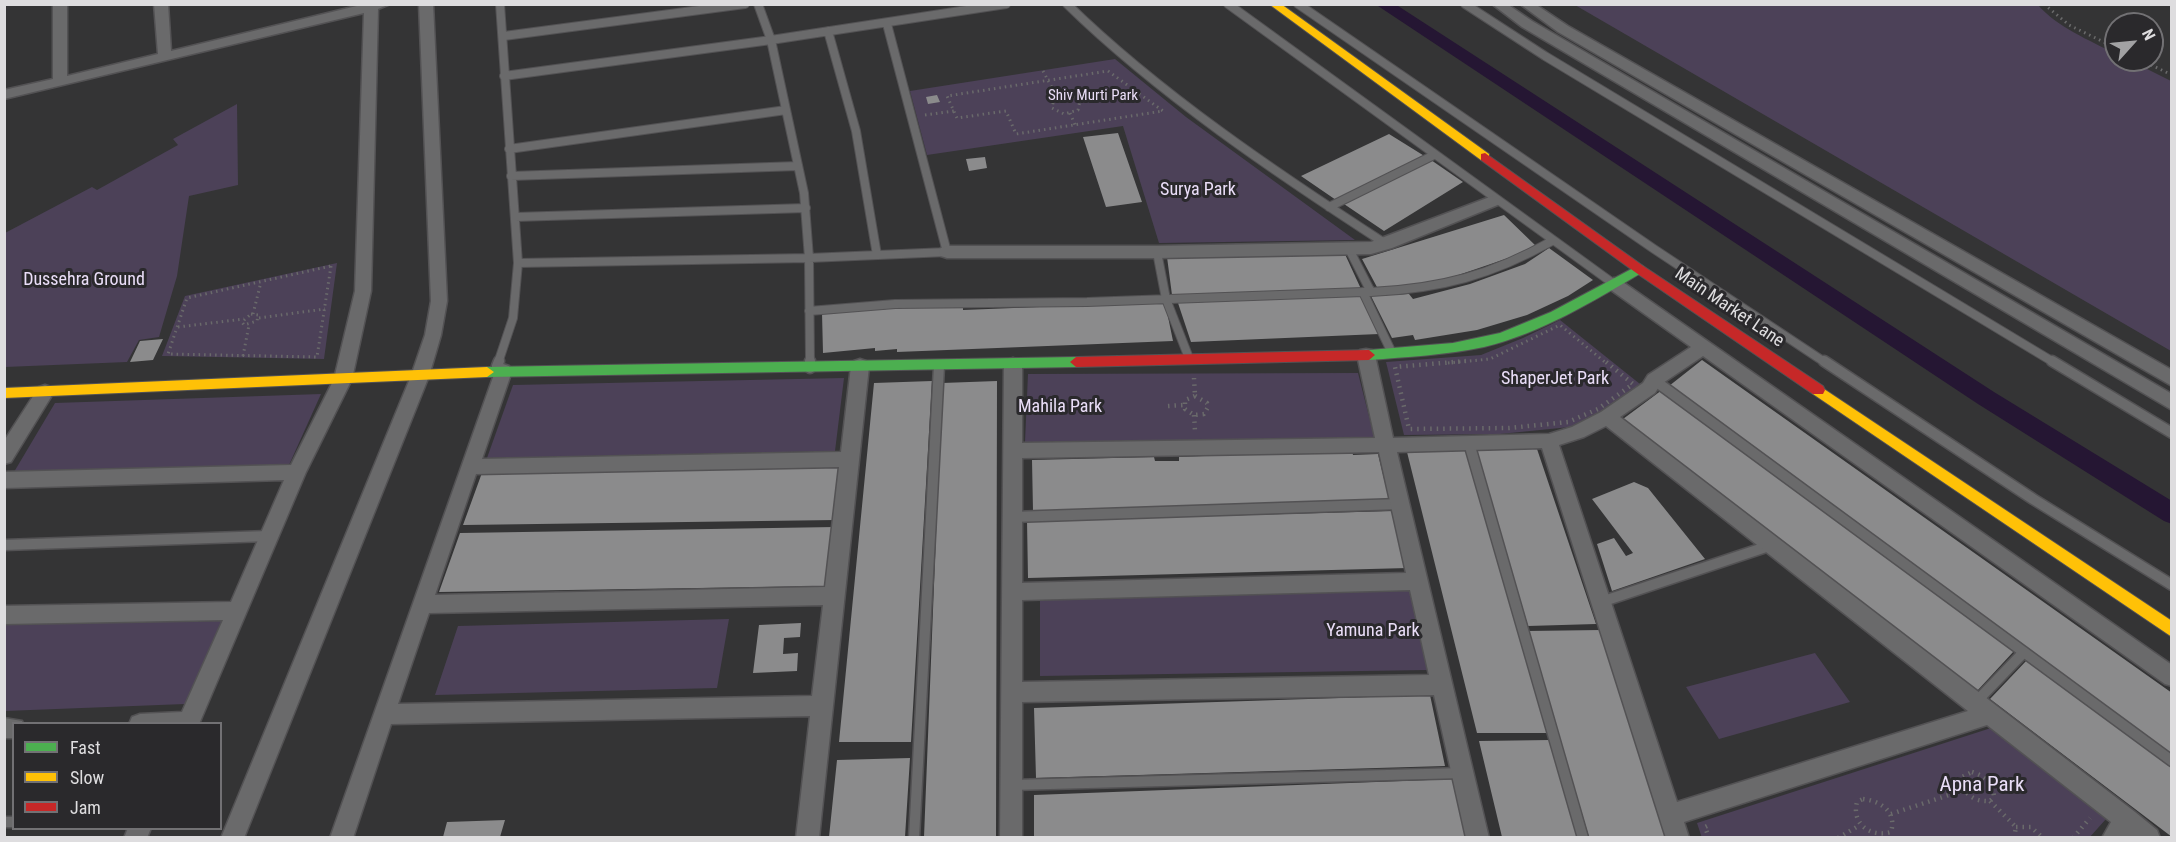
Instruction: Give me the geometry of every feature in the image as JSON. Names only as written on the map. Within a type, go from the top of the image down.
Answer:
[{"type":"street","points":[[60,4],[60,82]]},
{"type":"street","points":[[161,4],[165,57]]},
{"type":"street","points":[[232,837],[420,376],[433,335],[439,301],[426,4]]},
{"type":"street","name":"Main Market Lane","points":[[1274,4],[1639,269],[2172,630]]},
{"type":"street","points":[[1498,4],[1537,30],[2172,403]]},
{"type":"street","points":[[1526,4],[1563,29],[1758,143],[2172,379]]},
{"type":"street","points":[[4,95],[378,6],[363,291],[343,379],[297,472],[188,722]]},
{"type":"street","points":[[947,252],[1156,252],[1371,248],[1495,200]]},
{"type":"street","points":[[4,393],[503,371],[1013,365],[1189,358],[1366,355],[1448,348],[1502,337],[1559,314],[1639,269]]},
{"type":"street","points":[[1614,284],[2172,677]]},
{"type":"street","points":[[1013,451],[1386,446],[1549,441],[1582,436],[1649,388],[1654,380],[1702,348]]},
{"type":"street","points":[[1366,355],[1385,403],[1386,446],[1478,837]]},
{"type":"street","points":[[1011,837],[1013,365]]},
{"type":"street","points":[[807,837],[860,366]]},
{"type":"street","points":[[341,837],[503,371]]},
{"type":"street","points":[[4,457],[45,392]]},
{"type":"street","points":[[1607,417],[1983,708],[2120,829],[2149,837]]},
{"type":"street","points":[[1549,441],[1678,837]]},
{"type":"street","points":[[470,467],[850,459]]},
{"type":"street","points":[[4,480],[297,472]]},
{"type":"street","points":[[1012,592],[1418,581]]},
{"type":"street","points":[[421,604],[835,596]]},
{"type":"street","points":[[4,615],[237,611]]},
{"type":"street","points":[[1011,692],[1442,685]]},
{"type":"street","points":[[383,714],[822,706]]},
{"type":"street","points":[[1671,815],[1983,708]]},
{"type":"lane","points":[[500,4],[518,263],[513,318],[497,366],[503,371]]},
{"type":"lane","points":[[504,36],[745,4]]},
{"type":"lane","points":[[758,4],[771,40],[806,208],[810,368]]},
{"type":"lane","points":[[940,4],[945,14]]},
{"type":"lane","points":[[504,76],[887,24],[1006,4]]},
{"type":"lane","points":[[1067,4],[1136,69],[1329,207],[1386,244]]},
{"type":"lane","points":[[1228,4],[1495,200],[1614,284]]},
{"type":"lane","points":[[1298,4],[1664,256],[2033,499],[2172,585]]},
{"type":"lane","points":[[1465,4],[1555,62],[2172,433]]},
{"type":"lane","points":[[518,263],[809,258],[947,252],[887,24]]},
{"type":"lane","points":[[828,31],[856,131],[877,255]]},
{"type":"lane","points":[[509,149],[786,110]]},
{"type":"lane","points":[[1329,207],[1434,155]]},
{"type":"lane","points":[[511,176],[798,166]]},
{"type":"lane","points":[[514,218],[806,208]]},
{"type":"lane","points":[[809,311],[894,304],[1166,299],[1367,292],[1439,287],[1480,276],[1518,261],[1552,241]]},
{"type":"lane","points":[[1348,247],[1392,352]]},
{"type":"lane","points":[[1156,252],[1166,299],[1189,358]]},
{"type":"lane","points":[[914,837],[939,366]]},
{"type":"lane","points":[[1654,380],[2172,761]]},
{"type":"lane","points":[[1468,443],[1583,837]]},
{"type":"lane","points":[[1012,517],[1400,504]]},
{"type":"lane","points":[[4,545],[269,536]]},
{"type":"lane","points":[[1601,602],[1772,545]]},
{"type":"lane","points":[[1983,708],[2024,652]]},
{"type":"lane","points":[[1011,785],[1463,772]]},
{"type":"path","points":[[2044,4],[2069,26],[2104,42]]},
{"type":"path","points":[[1042,70],[1057,97]]},
{"type":"path","points":[[1108,71],[1163,111],[1016,134],[1005,111],[957,118],[954,111],[947,96],[1108,71]]},
{"type":"path","points":[[1068,95],[1080,100],[1080,108],[1070,113],[1059,113],[1052,108],[1052,102],[1057,97],[1068,95]]},
{"type":"path","points":[[917,116],[954,111]]},
{"type":"path","points":[[1070,113],[1075,124]]},
{"type":"path","points":[[331,266],[325,309],[317,357],[168,354],[188,298],[331,266]]},
{"type":"path","points":[[178,327],[244,319],[253,314],[261,282]]},
{"type":"path","points":[[244,319],[242,322],[244,325],[249,325],[259,318],[325,309]]},
{"type":"path","points":[[253,314],[259,318]]},
{"type":"path","points":[[243,356],[249,325]]},
{"type":"path","points":[[1560,325],[1633,384],[1598,409],[1568,422],[1543,426],[1409,429],[1385,403],[1395,367],[1490,359],[1560,325]]},
{"type":"path","points":[[1194,376],[1195,396]]},
{"type":"path","points":[[1183,378],[1194,376],[1206,378]]},
{"type":"path","points":[[1195,396],[1207,402],[1208,407],[1204,414],[1194,415],[1189,413],[1184,405],[1185,400],[1195,396]]},
{"type":"path","points":[[1168,406],[1184,405]]},
{"type":"path","points":[[1990,801],[1994,797],[1994,791],[1986,778],[1972,772],[1962,777],[1964,790],[1976,800],[1990,801],[2016,827],[2031,827],[2043,837]]},
{"type":"path","points":[[1891,814],[1964,790]]},
{"type":"path","points":[[1863,799],[1880,803],[1891,814],[1894,826],[1891,832],[1887,836],[1876,835],[1860,825],[1854,808],[1857,802],[1863,799]]},
{"type":"path","points":[[2073,837],[2093,814],[2086,808]]},
{"type":"path","points":[[1709,837],[1705,827],[1716,823]]},
{"type":"path","points":[[1839,837],[1860,825]]},
{"type":"path","points":[[2014,837],[2016,827]]},
{"type":"green space","points":[[1575,5],[2038,5],[2054,20],[2104,48],[2104,72],[2153,72],[2171,81],[2171,351]]},
{"type":"green space","points":[[1115,59],[1186,117],[1355,240],[1159,243],[1123,126],[927,155],[910,91]]},
{"type":"green space","name":"Dussehra Ground","points":[[237,104],[238,185],[189,196],[177,276],[159,337],[139,340],[127,362],[5,367],[5,233],[92,187],[97,190],[178,145],[173,139]]},
{"type":"green space","points":[[337,263],[324,359],[162,356],[185,296]]},
{"type":"green space","name":"ShaperJet Park","points":[[1560,320],[1640,384],[1601,413],[1570,427],[1500,434],[1404,435],[1386,362],[1481,355]]},
{"type":"green space","name":"Mahila Park","points":[[1358,373],[1375,440],[1025,442],[1028,374]]},
{"type":"green space","points":[[844,378],[835,451],[487,458],[513,385]]},
{"type":"green space","points":[[321,394],[289,465],[14,472],[55,403]]},
{"type":"green space","name":"Yamuna Park","points":[[1410,590],[1427,670],[1040,676],[1040,600]]},
{"type":"green space","points":[[729,619],[717,688],[435,695],[458,626]]},
{"type":"green space","points":[[222,621],[185,704],[5,711],[4,623]]},
{"type":"green space","points":[[1815,653],[1850,702],[1719,739],[1686,687]]},
{"type":"green space","name":"Apna Park","points":[[1991,728],[2106,819],[2089,838],[1702,838],[1697,823]]},
{"type":"building","points":[[937,95],[940,102],[928,104],[926,97]]},
{"type":"building","points":[[1118,133],[1142,202],[1106,207],[1083,137]]},
{"type":"building","points":[[1389,134],[1426,157],[1336,200],[1301,176]]},
{"type":"building","points":[[985,157],[987,168],[969,171],[966,159]]},
{"type":"building","points":[[1431,160],[1463,182],[1384,231],[1344,204]]},
{"type":"building","points":[[1504,215],[1536,246],[1526,252],[1432,284],[1378,289],[1362,259]]},
{"type":"building","points":[[1549,248],[1593,280],[1568,296],[1527,315],[1477,330],[1415,340],[1413,335],[1392,338],[1371,296],[1409,294],[1413,299],[1470,284],[1525,264]]},
{"type":"building","points":[[1344,252],[1361,289],[1172,295],[1167,257]]},
{"type":"building","points":[[1362,296],[1379,334],[1191,342],[1178,303]]},
{"type":"building","points":[[1165,302],[1173,341],[897,352],[897,349],[875,351],[875,348],[823,353],[822,313],[919,307],[963,306],[963,310]]},
{"type":"building","points":[[163,339],[153,360],[130,362],[140,341]]},
{"type":"building","points":[[1702,360],[2172,693],[2172,755],[1669,386]]},
{"type":"building","points":[[932,381],[911,742],[839,742],[874,383]]},
{"type":"building","points":[[997,381],[996,837],[924,837],[942,383]]},
{"type":"building","points":[[1662,390],[2014,651],[1977,691],[1623,419]]},
{"type":"building","points":[[1536,446],[1596,624],[1528,626],[1475,448]]},
{"type":"building","points":[[1406,448],[1467,449],[1548,733],[1477,733]]},
{"type":"building","points":[[1352,450],[1353,455],[1378,454],[1389,499],[1362,500],[1363,503],[1033,511],[1032,460],[1154,457],[1155,461],[1179,461],[1179,457]]},
{"type":"building","points":[[843,465],[836,520],[463,525],[483,470]]},
{"type":"building","points":[[1634,482],[1648,488],[1705,559],[1612,591],[1597,544],[1614,538],[1626,556],[1633,553],[1592,499]]},
{"type":"building","points":[[1394,511],[1408,568],[1028,578],[1027,521]]},
{"type":"building","points":[[835,527],[827,586],[439,592],[460,533]]},
{"type":"building","points":[[801,623],[800,637],[784,638],[783,654],[798,653],[797,671],[753,673],[759,625]]},
{"type":"building","points":[[1601,630],[1667,837],[1589,837],[1527,631]]},
{"type":"building","points":[[2027,660],[2172,768],[2172,837],[1990,699]]},
{"type":"building","points":[[1430,695],[1445,766],[1036,778],[1034,708]]},
{"type":"building","points":[[1550,740],[1578,837],[1502,837],[1479,741]]},
{"type":"building","points":[[910,758],[905,837],[829,837],[837,760]]},
{"type":"building","points":[[1455,779],[1469,837],[1034,837],[1034,795]]},
{"type":"building","points":[[505,820],[500,837],[443,837],[447,822]]},
{"type":"waterway","points":[[1383,4],[1986,398],[2172,514]]},
{"type":"traffic: fast","points":[[1369,355],[1453,347],[1502,337],[1538,324],[1639,269]]},
{"type":"traffic: fast","points":[[487,372],[1076,362]]},
{"type":"traffic: slow","points":[[1274,4],[1485,157]]},
{"type":"traffic: slow","points":[[4,393],[487,372]]},
{"type":"traffic: slow","points":[[1818,390],[2172,630]]},
{"type":"traffic: jam","points":[[1485,157],[1639,269],[1818,390]]},
{"type":"traffic: jam","points":[[1076,362],[1369,355]]},
{"type":"park label","name":"Shiv Murti Park","points":[[1093,96]]},
{"type":"park label","name":"Surya Park","points":[[1198,190]]}]
